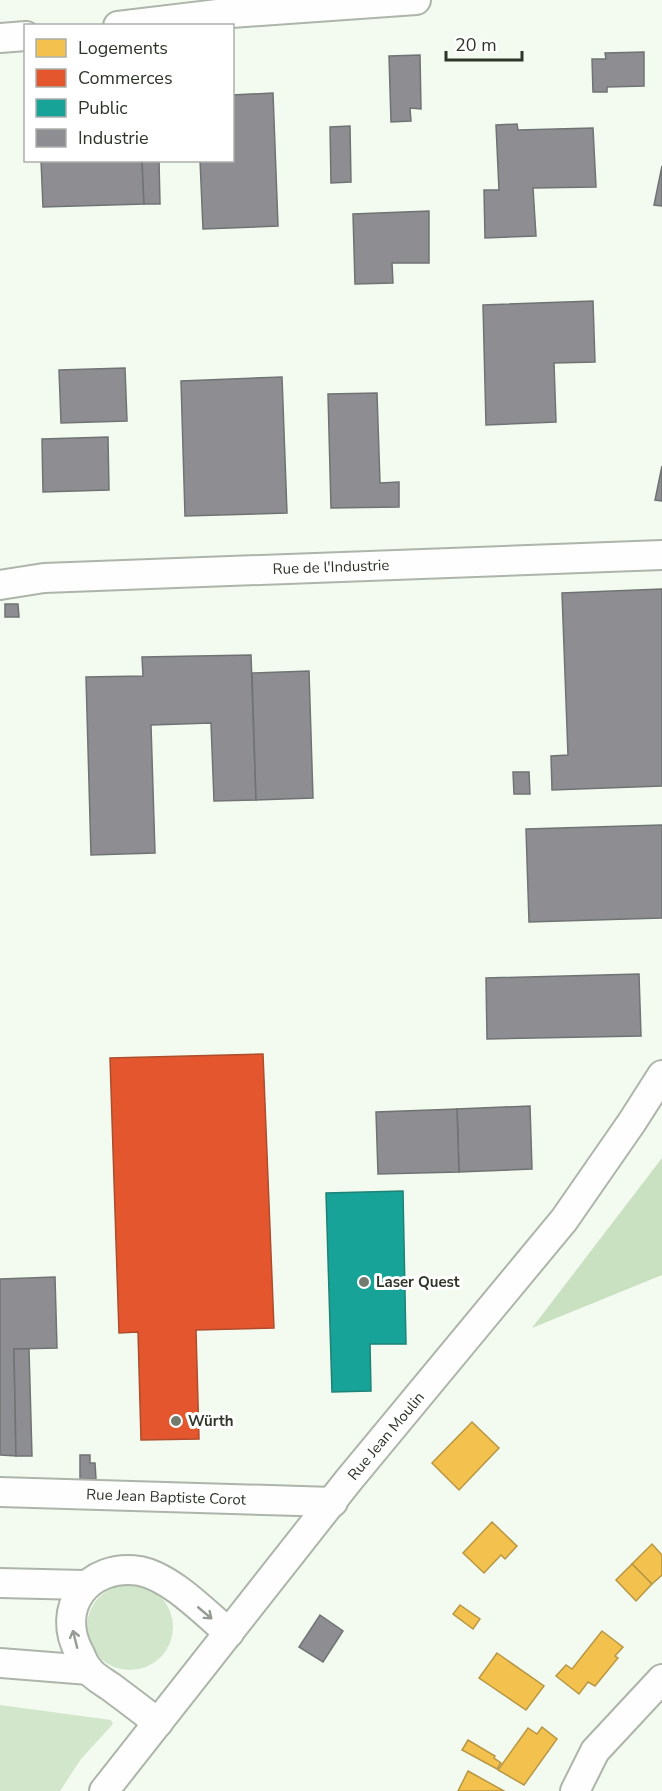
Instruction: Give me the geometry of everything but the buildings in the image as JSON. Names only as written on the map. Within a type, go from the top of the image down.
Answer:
[{"type":"street","points":[[135,24],[218,14],[417,0]]},
{"type":"street","points":[[0,38],[24,36]]},
{"type":"street","name":"Rue de l'Industrie","points":[[0,585],[44,578],[662,555]]},
{"type":"street","name":"Rue Jean Moulin","points":[[104,1791],[348,1481],[564,1220],[662,1075]]},
{"type":"street","name":"Rue Jean Baptiste Corot","points":[[0,1492],[333,1502]]},
{"type":"street","points":[[158,1723],[89,1670],[75,1645],[71,1620],[74,1601],[85,1585],[100,1575],[118,1570],[140,1571],[158,1577],[173,1586],[229,1633]]},
{"type":"street","points":[[0,1583],[85,1585]]},
{"type":"street","points":[[0,1663],[89,1670]]},
{"type":"street","points":[[575,1791],[595,1751],[662,1679]]},
{"type":"green space","points":[[662,1158],[662,1275],[532,1328]]},
{"type":"green space","points":[[130,1584],[147,1587],[161,1596],[170,1610],[173,1627],[170,1644],[161,1658],[147,1667],[130,1670],[113,1667],[99,1658],[90,1644],[87,1627],[90,1610],[99,1596],[113,1587]]},
{"type":"green space","points":[[0,1705],[111,1720],[113,1724],[81,1759],[60,1791],[0,1791]]},
{"type":"place","name":"Laser Quest","points":[[364,1282]]},
{"type":"place","name":"Würth","points":[[176,1421]]}]
